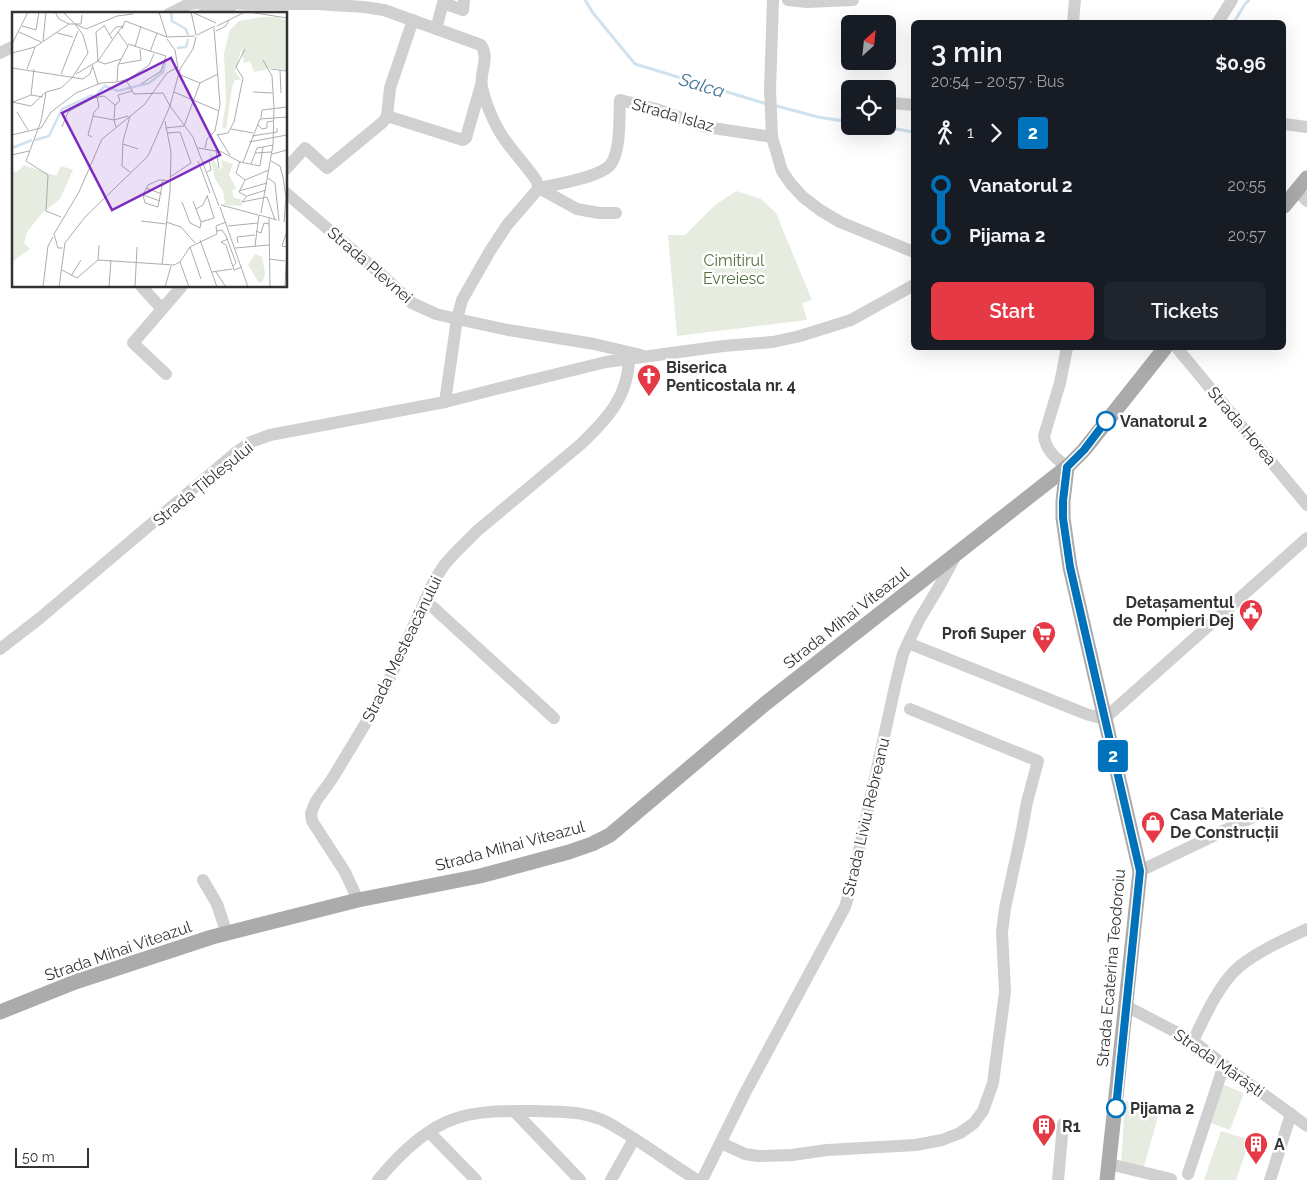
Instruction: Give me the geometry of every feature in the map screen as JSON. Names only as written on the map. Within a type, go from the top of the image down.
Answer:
[{"type":"main road","points":[[1286,204],[1304,190]]},
{"type":"main road","name":"Strada Mihai Viteazul","points":[[0,1012],[75,982],[212,937],[358,900],[480,876],[569,852],[610,835],[766,703],[1067,467],[1084,450],[1163,350]]},
{"type":"main road","name":"Strada Ecaterina Teodoroiu","points":[[1067,467],[1063,501],[1065,540],[1140,871],[1107,1180]]},
{"type":"street","points":[[436,29],[443,3],[463,10],[464,0]]},
{"type":"street","points":[[773,0],[770,90],[771,121],[772,137],[782,171],[803,197],[820,210],[840,222],[911,251]]},
{"type":"street","points":[[788,0],[807,2],[853,0]]},
{"type":"street","points":[[1073,20],[1075,0]]},
{"type":"street","points":[[1219,20],[1232,0]]},
{"type":"street","points":[[173,12],[189,4],[206,2],[364,7],[386,5],[412,20],[481,45],[485,58],[481,85],[466,138],[463,140],[387,116]]},
{"type":"street","points":[[212,12],[249,4]]},
{"type":"street","points":[[288,167],[305,148],[327,168],[383,122],[387,116],[390,88],[412,20]]},
{"type":"street","points":[[0,53],[12,47]]},
{"type":"street","points":[[481,85],[490,111],[502,135],[536,180],[539,188],[577,210],[616,213]]},
{"type":"street","name":"Strada Islaz","points":[[539,188],[586,177],[604,171],[611,164],[617,148],[620,100],[706,127],[772,137]]},
{"type":"street","points":[[896,103],[911,105]]},
{"type":"street","points":[[1286,124],[1307,127]]},
{"type":"street","points":[[445,402],[457,319],[462,300],[507,225],[539,188]]},
{"type":"street","name":"Strada Plevnei","points":[[288,195],[412,303],[436,314],[457,319]]},
{"type":"street","name":"Strada Țibleșului","points":[[0,649],[40,618],[234,454],[251,442],[270,435],[445,402],[606,362],[723,346],[773,342],[800,336],[850,320],[911,287]]},
{"type":"street","points":[[143,288],[162,309]]},
{"type":"street","points":[[166,374],[133,343],[180,288]]},
{"type":"street","name":"Strada Țibleșului","points":[[457,319],[508,330],[594,344],[646,356]]},
{"type":"street","points":[[1067,350],[1060,384],[1044,436],[1048,450],[1067,467]]},
{"type":"street","name":"Strada Horea","points":[[1179,350],[1307,505]]},
{"type":"street","name":"Strada Mesteacănului","points":[[358,900],[345,872],[312,821],[311,812],[316,801],[332,779],[370,716],[389,680],[424,600],[445,564],[467,540],[582,444],[598,428],[611,412],[625,385],[629,370],[629,359]]},
{"type":"street","points":[[908,643],[1086,714],[1104,718],[1307,538]]},
{"type":"street","name":"Strada Liviu Rebreanu","points":[[702,1180],[745,1093],[845,907],[903,654],[919,620],[956,555]]},
{"type":"street","points":[[424,600],[554,718]]},
{"type":"street","points":[[721,1143],[745,1154],[758,1156],[916,1145],[942,1140],[960,1133],[974,1123],[983,1111],[993,1083],[1005,992],[1002,932],[1005,908],[1022,835],[1026,802],[1038,760],[910,709]]},
{"type":"street","points":[[1140,871],[1261,813]]},
{"type":"street","points":[[204,880],[217,904],[227,934]]},
{"type":"street","points":[[1193,1041],[1214,999],[1239,966],[1270,946],[1307,929]]},
{"type":"street","name":"Strada Mărăști","points":[[1126,1006],[1193,1041],[1307,1126]]},
{"type":"street","points":[[1188,1174],[1224,1065]]},
{"type":"street","points":[[514,1111],[580,1180]]},
{"type":"street","points":[[378,1180],[406,1151],[429,1132],[454,1119],[464,1116],[514,1111],[566,1112],[598,1118],[697,1180]]},
{"type":"street","points":[[1270,1180],[1291,1114]]},
{"type":"street","points":[[1058,1180],[1063,1124]]},
{"type":"street","points":[[429,1132],[476,1180]]},
{"type":"street","points":[[611,1180],[634,1139]]},
{"type":"street","points":[[1109,1164],[1170,1180]]},
{"type":"green space","name":"Cimitirul Evreiesc","points":[[736,191],[761,199],[776,213],[812,300],[802,303],[807,320],[677,336],[668,235],[685,235],[715,205]]},
{"type":"green space","points":[[1222,1084],[1244,1093],[1230,1130],[1208,1122]]},
{"type":"green space","points":[[1125,1101],[1160,1109],[1143,1170],[1121,1165]]},
{"type":"green space","points":[[1221,1131],[1250,1140],[1236,1180],[1204,1180]]},
{"type":"waterway","name":"Salca","points":[[585,0],[593,13],[635,64],[767,104]]},
{"type":"waterway","name":"Salca","points":[[1235,20],[1249,0]]},
{"type":"waterway","name":"Salca","points":[[773,105],[818,117],[841,121]]},
{"type":"waterway","name":"Salca","points":[[896,129],[911,132]]},
{"type":"bus line","name":"2","points":[[1106,421],[1079,456],[1067,467],[1063,518],[1070,567],[1140,871],[1116,1108]]},
{"type":"place","name":"Biserica Penticostala nr. 4","points":[[649,397]]},
{"type":"place","name":"Vanatorul 2","points":[[1106,421]]},
{"type":"place","name":"Detașamentul de Pompieri Dej","points":[[1251,632]]},
{"type":"place","name":"Profi Super","points":[[1044,654]]},
{"type":"place","name":"Casa Materiale De Construcții","points":[[1153,844]]},
{"type":"place","name":"Pijama 2","points":[[1116,1108]]},
{"type":"place","name":"R1","points":[[1044,1147]]},
{"type":"place","name":"A","points":[[1256,1165]]}]
